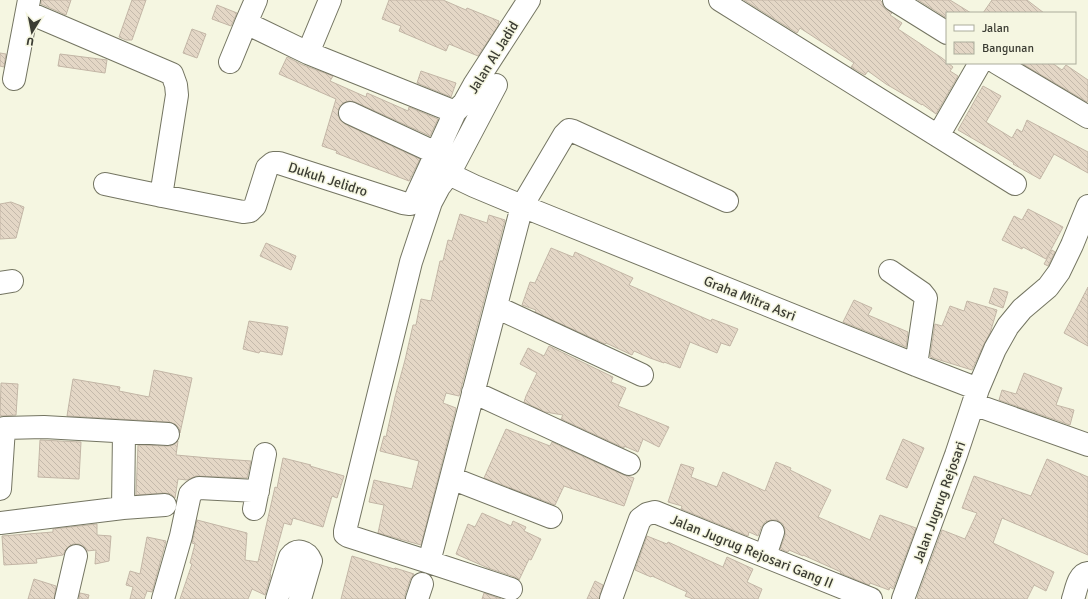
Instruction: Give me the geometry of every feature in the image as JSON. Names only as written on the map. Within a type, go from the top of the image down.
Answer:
[{"type":"street","points":[[230,62],[256,0]]},
{"type":"street","points":[[308,53],[330,0]]},
{"type":"street","name":"Jalan Al Jadid","points":[[455,112],[464,103],[529,0]]},
{"type":"street","points":[[720,0],[1015,184]]},
{"type":"street","points":[[894,0],[946,32]]},
{"type":"street","points":[[14,79],[28,6],[172,74],[176,85],[177,94],[161,196]]},
{"type":"street","points":[[246,23],[308,53],[455,112]]},
{"type":"street","points":[[938,136],[979,64]]},
{"type":"street","points":[[999,64],[1088,117]]},
{"type":"street","points":[[496,85],[449,174],[439,186],[431,202],[411,262],[344,531],[348,536],[511,589]]},
{"type":"street","name":"Dukuh Jelidro","points":[[105,184],[243,212],[250,211],[255,206],[267,168],[272,163],[279,163],[410,204],[415,199],[455,112]]},
{"type":"street","points":[[350,113],[436,153]]},
{"type":"street","points":[[429,562],[522,206],[564,135],[569,130],[573,131],[727,201]]},
{"type":"street","name":"Graha Mitra Asri","points":[[449,174],[522,206],[916,365],[976,397]]},
{"type":"street","name":"Jalan Jugrug Rejosari","points":[[903,599],[976,397],[995,349],[1008,326],[1022,309],[1048,286],[1059,272],[1070,250],[1088,206]]},
{"type":"street","points":[[890,271],[922,293],[926,298],[916,365]]},
{"type":"street","points":[[496,307],[642,375]]},
{"type":"street","points":[[473,392],[629,464]]},
{"type":"street","points":[[976,397],[1088,445]]},
{"type":"street","points":[[0,489],[4,428],[44,427],[168,434]]},
{"type":"street","points":[[123,508],[124,432]]},
{"type":"street","points":[[163,599],[181,536],[190,494],[194,489],[199,488],[256,500],[264,454]]},
{"type":"street","points":[[451,478],[551,518]]},
{"type":"street","points":[[0,523],[123,508],[164,505]]},
{"type":"street","name":"Jalan Jugrug Rejosari Gang II","points":[[611,599],[640,519],[647,514],[655,512],[871,599]]},
{"type":"street","points":[[765,556],[773,532]]},
{"type":"street","points":[[277,599],[290,557],[293,553],[304,552],[308,555],[311,561],[300,599]]},
{"type":"street","points":[[66,599],[76,556]]},
{"type":"street","points":[[1073,599],[1080,578],[1085,573],[1088,573]]},
{"type":"building","points":[[41,0],[71,0],[66,15],[41,4]]},
{"type":"building","points":[[132,0],[146,0],[132,40],[126,40],[119,37]]},
{"type":"building","points":[[389,0],[443,0],[466,10],[467,8],[499,21],[498,26],[478,56],[449,44],[446,51],[399,31],[401,26],[382,19]]},
{"type":"building","points":[[744,0],[880,0],[883,6],[892,13],[890,15],[902,23],[898,29],[942,58],[946,61],[946,64],[949,64],[953,67],[950,71],[958,76],[936,114],[922,104],[886,84],[868,71],[865,75],[851,67],[854,63],[800,28],[797,33]]},
{"type":"building","points":[[918,0],[950,0],[969,12],[946,12],[946,17]]},
{"type":"building","points":[[992,0],[1027,0],[1043,12],[984,12]]},
{"type":"building","points":[[217,5],[237,13],[231,26],[212,19]]},
{"type":"building","points":[[192,29],[206,34],[197,58],[183,53]]},
{"type":"building","points":[[0,53],[6,54],[4,67],[0,66]]},
{"type":"building","points":[[60,54],[107,60],[105,73],[58,66]]},
{"type":"building","points":[[287,57],[303,65],[333,76],[330,81],[366,97],[367,93],[408,111],[409,107],[438,119],[430,136],[355,102],[349,101],[343,103],[339,108],[338,114],[340,120],[345,124],[420,159],[409,181],[336,153],[337,151],[322,146],[336,99],[279,74]]},
{"type":"building","points":[[1023,64],[1053,64],[1062,70],[1066,65],[1088,80],[1087,102]]},
{"type":"building","points":[[421,71],[456,83],[451,97],[417,83]]},
{"type":"building","points":[[983,86],[1001,96],[986,122],[1012,138],[1017,129],[1022,132],[1027,120],[1088,152],[1088,173],[1054,154],[1040,179],[958,130]]},
{"type":"building","points":[[11,202],[24,207],[16,238],[0,239],[0,204]]},
{"type":"building","points":[[1028,209],[1063,227],[1046,259],[1023,247],[1022,249],[1002,240],[1014,216],[1022,220]]},
{"type":"building","points":[[460,214],[487,223],[489,215],[505,220],[459,396],[446,393],[443,403],[456,408],[421,545],[378,533],[384,505],[369,502],[374,480],[412,489],[419,461],[380,451],[384,436],[386,437],[413,325],[416,325],[421,299],[431,301],[440,261],[443,261],[448,240],[452,241]]},
{"type":"building","points":[[266,243],[296,256],[291,270],[260,256]]},
{"type":"building","points":[[551,248],[573,257],[575,252],[633,278],[629,285],[711,321],[712,319],[738,329],[730,346],[721,343],[717,353],[690,342],[680,368],[634,351],[632,355],[535,312],[536,310],[522,305],[530,282],[535,283]]},
{"type":"building","points":[[1052,250],[1055,252],[1048,266],[1044,264]]},
{"type":"building","points":[[1088,287],[1088,346],[1064,333]]},
{"type":"building","points":[[994,288],[1008,292],[1003,308],[989,303]]},
{"type":"building","points":[[854,300],[872,308],[868,315],[908,332],[906,347],[843,322]]},
{"type":"building","points":[[967,301],[997,310],[990,333],[972,370],[930,357],[935,324],[942,326],[950,306],[964,311]]},
{"type":"building","points":[[249,321],[288,327],[282,355],[260,351],[259,353],[243,349]]},
{"type":"building","points":[[549,346],[613,377],[611,382],[626,388],[618,406],[669,427],[659,447],[643,439],[638,452],[624,446],[624,448],[561,419],[563,415],[545,412],[524,402],[537,373],[520,364],[528,348],[544,356]]},
{"type":"building","points":[[154,370],[192,378],[180,433],[179,428],[175,424],[169,422],[67,416],[73,379],[120,387],[119,391],[149,397]]},
{"type":"building","points":[[1024,373],[1062,388],[1056,405],[1074,410],[1070,425],[999,400],[1002,390],[1016,394]]},
{"type":"building","points":[[1,383],[18,384],[16,415],[0,416]]},
{"type":"building","points":[[506,429],[550,446],[552,442],[624,475],[634,478],[624,506],[564,486],[555,505],[484,478]]},
{"type":"building","points":[[903,439],[924,448],[907,488],[886,479]]},
{"type":"building","points":[[40,440],[81,442],[79,479],[38,477]]},
{"type":"building","points":[[178,441],[176,455],[251,461],[247,478],[196,476],[187,480],[178,479],[175,498],[171,494],[164,493],[136,495],[138,445],[168,446],[173,445]]},
{"type":"building","points":[[283,458],[311,465],[310,466],[344,476],[337,498],[332,496],[323,527],[293,518],[291,525],[284,523],[265,595],[252,589],[248,599],[180,599],[192,564],[190,563],[195,544],[192,543],[197,520],[247,533],[245,560],[258,562]]},
{"type":"building","points":[[1047,459],[1088,477],[1088,555],[1002,518],[993,543],[1054,572],[1046,591],[1034,585],[1027,599],[917,598],[942,530],[965,539],[977,513],[962,508],[974,476],[1031,496]]},
{"type":"building","points":[[776,462],[791,468],[790,470],[831,490],[818,517],[870,540],[880,515],[916,528],[893,589],[890,587],[889,590],[870,583],[869,585],[803,555],[789,550],[788,552],[780,549],[785,536],[785,530],[783,524],[777,520],[765,522],[758,536],[749,532],[748,536],[681,509],[682,506],[668,502],[681,464],[694,468],[691,477],[717,487],[723,472],[765,491]]},
{"type":"building","points":[[482,513],[511,526],[513,521],[526,527],[524,531],[541,539],[519,580],[515,577],[488,568],[456,554],[468,524],[475,527]]},
{"type":"building","points":[[97,524],[97,535],[111,536],[109,561],[95,564],[96,550],[87,551],[79,544],[73,544],[67,548],[63,555],[36,559],[37,563],[4,565],[2,536],[53,532],[53,529]]},
{"type":"building","points":[[647,536],[667,544],[668,542],[723,567],[727,557],[753,569],[747,582],[762,589],[758,599],[693,599],[685,596],[687,592],[635,570]]},
{"type":"building","points":[[147,537],[166,541],[152,592],[147,591],[144,599],[130,599],[133,587],[126,585],[130,571],[140,574]]},
{"type":"building","points":[[352,556],[414,574],[410,580],[405,599],[341,599]]},
{"type":"building","points":[[34,579],[56,586],[54,599],[28,599]]},
{"type":"building","points":[[595,581],[603,585],[599,599],[587,599]]},
{"type":"building","points":[[80,593],[89,595],[88,599],[79,599]]},
{"type":"building","points":[[484,593],[501,599],[482,599]]}]
